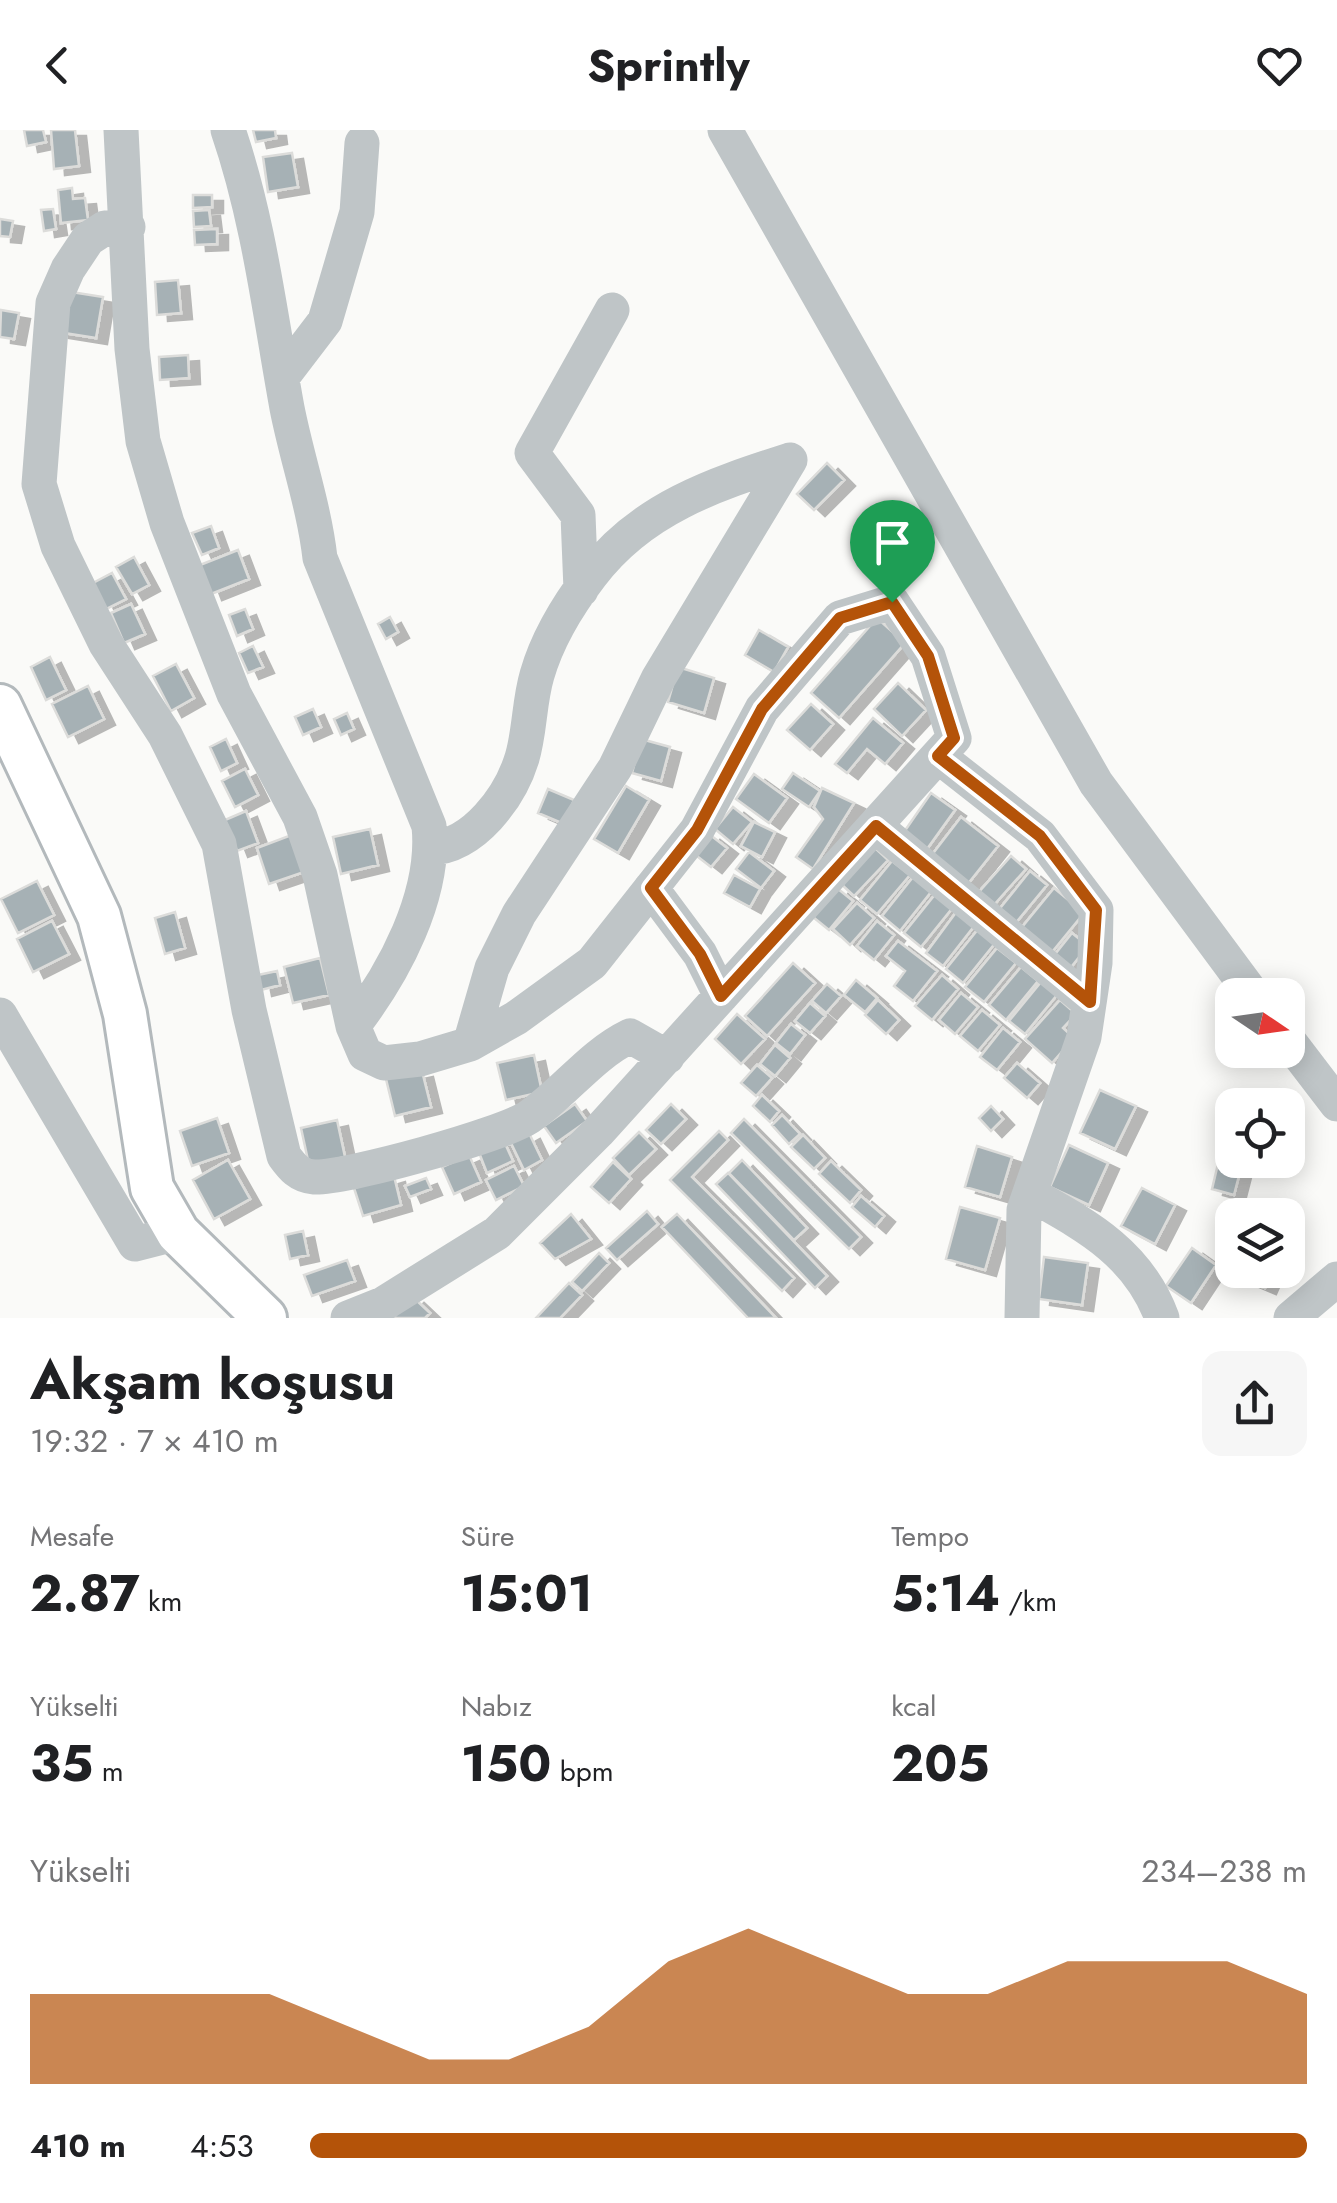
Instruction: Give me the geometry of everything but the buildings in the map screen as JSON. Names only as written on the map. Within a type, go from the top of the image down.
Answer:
[{"type":"main road","points":[[0,706],[99,916],[125,1014],[152,1188],[178,1233],[265,1318]]},
{"type":"street","points":[[121,130],[136,393],[156,489],[234,694],[300,817],[320,875],[353,1026],[365,1054],[384,1062],[420,1059],[470,1044],[516,1018],[592,963],[697,830],[762,709],[840,618],[892,602],[928,656],[954,738],[667,1057],[497,1233],[383,1304],[348,1318]]},
{"type":"street","points":[[228,130],[246,184],[314,512],[320,558],[358,660],[408,769],[429,826],[431,848],[418,904],[377,995],[353,1026]]},
{"type":"street","points":[[725,130],[1096,783],[1240,978]]},
{"type":"street","points":[[283,376],[325,322],[357,212],[362,143]]},
{"type":"street","points":[[128,227],[105,228],[88,239],[68,269],[53,303],[39,484],[58,546],[106,644],[165,735],[218,844],[250,1010],[284,1156],[296,1172],[314,1177],[392,1163],[525,1120],[607,1047],[630,1036],[667,1057]]},
{"type":"street","points":[[581,590],[578,515],[532,453],[612,310]]},
{"type":"street","points":[[431,848],[465,841],[478,829],[521,762],[537,674],[550,641],[581,590],[633,530],[702,489],[790,460],[658,678],[616,768],[519,914],[492,968],[470,1044]]},
{"type":"street","points":[[938,756],[1040,836],[1096,910],[1084,1037],[1024,1210],[1022,1318]]},
{"type":"street","points":[[876,826],[1090,1002]]},
{"type":"street","points":[[651,888],[700,954],[721,996]]},
{"type":"street","points":[[0,1016],[135,1244],[178,1233]]},
{"type":"street","points":[[1305,1062],[1337,1104]]},
{"type":"street","points":[[1030,1194],[1104,1236],[1153,1293],[1162,1318]]},
{"type":"street","points":[[1291,1318],[1337,1279]]},
{"type":"route","points":[[892,602],[928,656],[954,738],[938,756],[1040,836],[1096,910],[1090,1002],[876,826],[721,996],[700,954],[651,888],[697,830],[762,709],[840,618],[892,602]]}]
